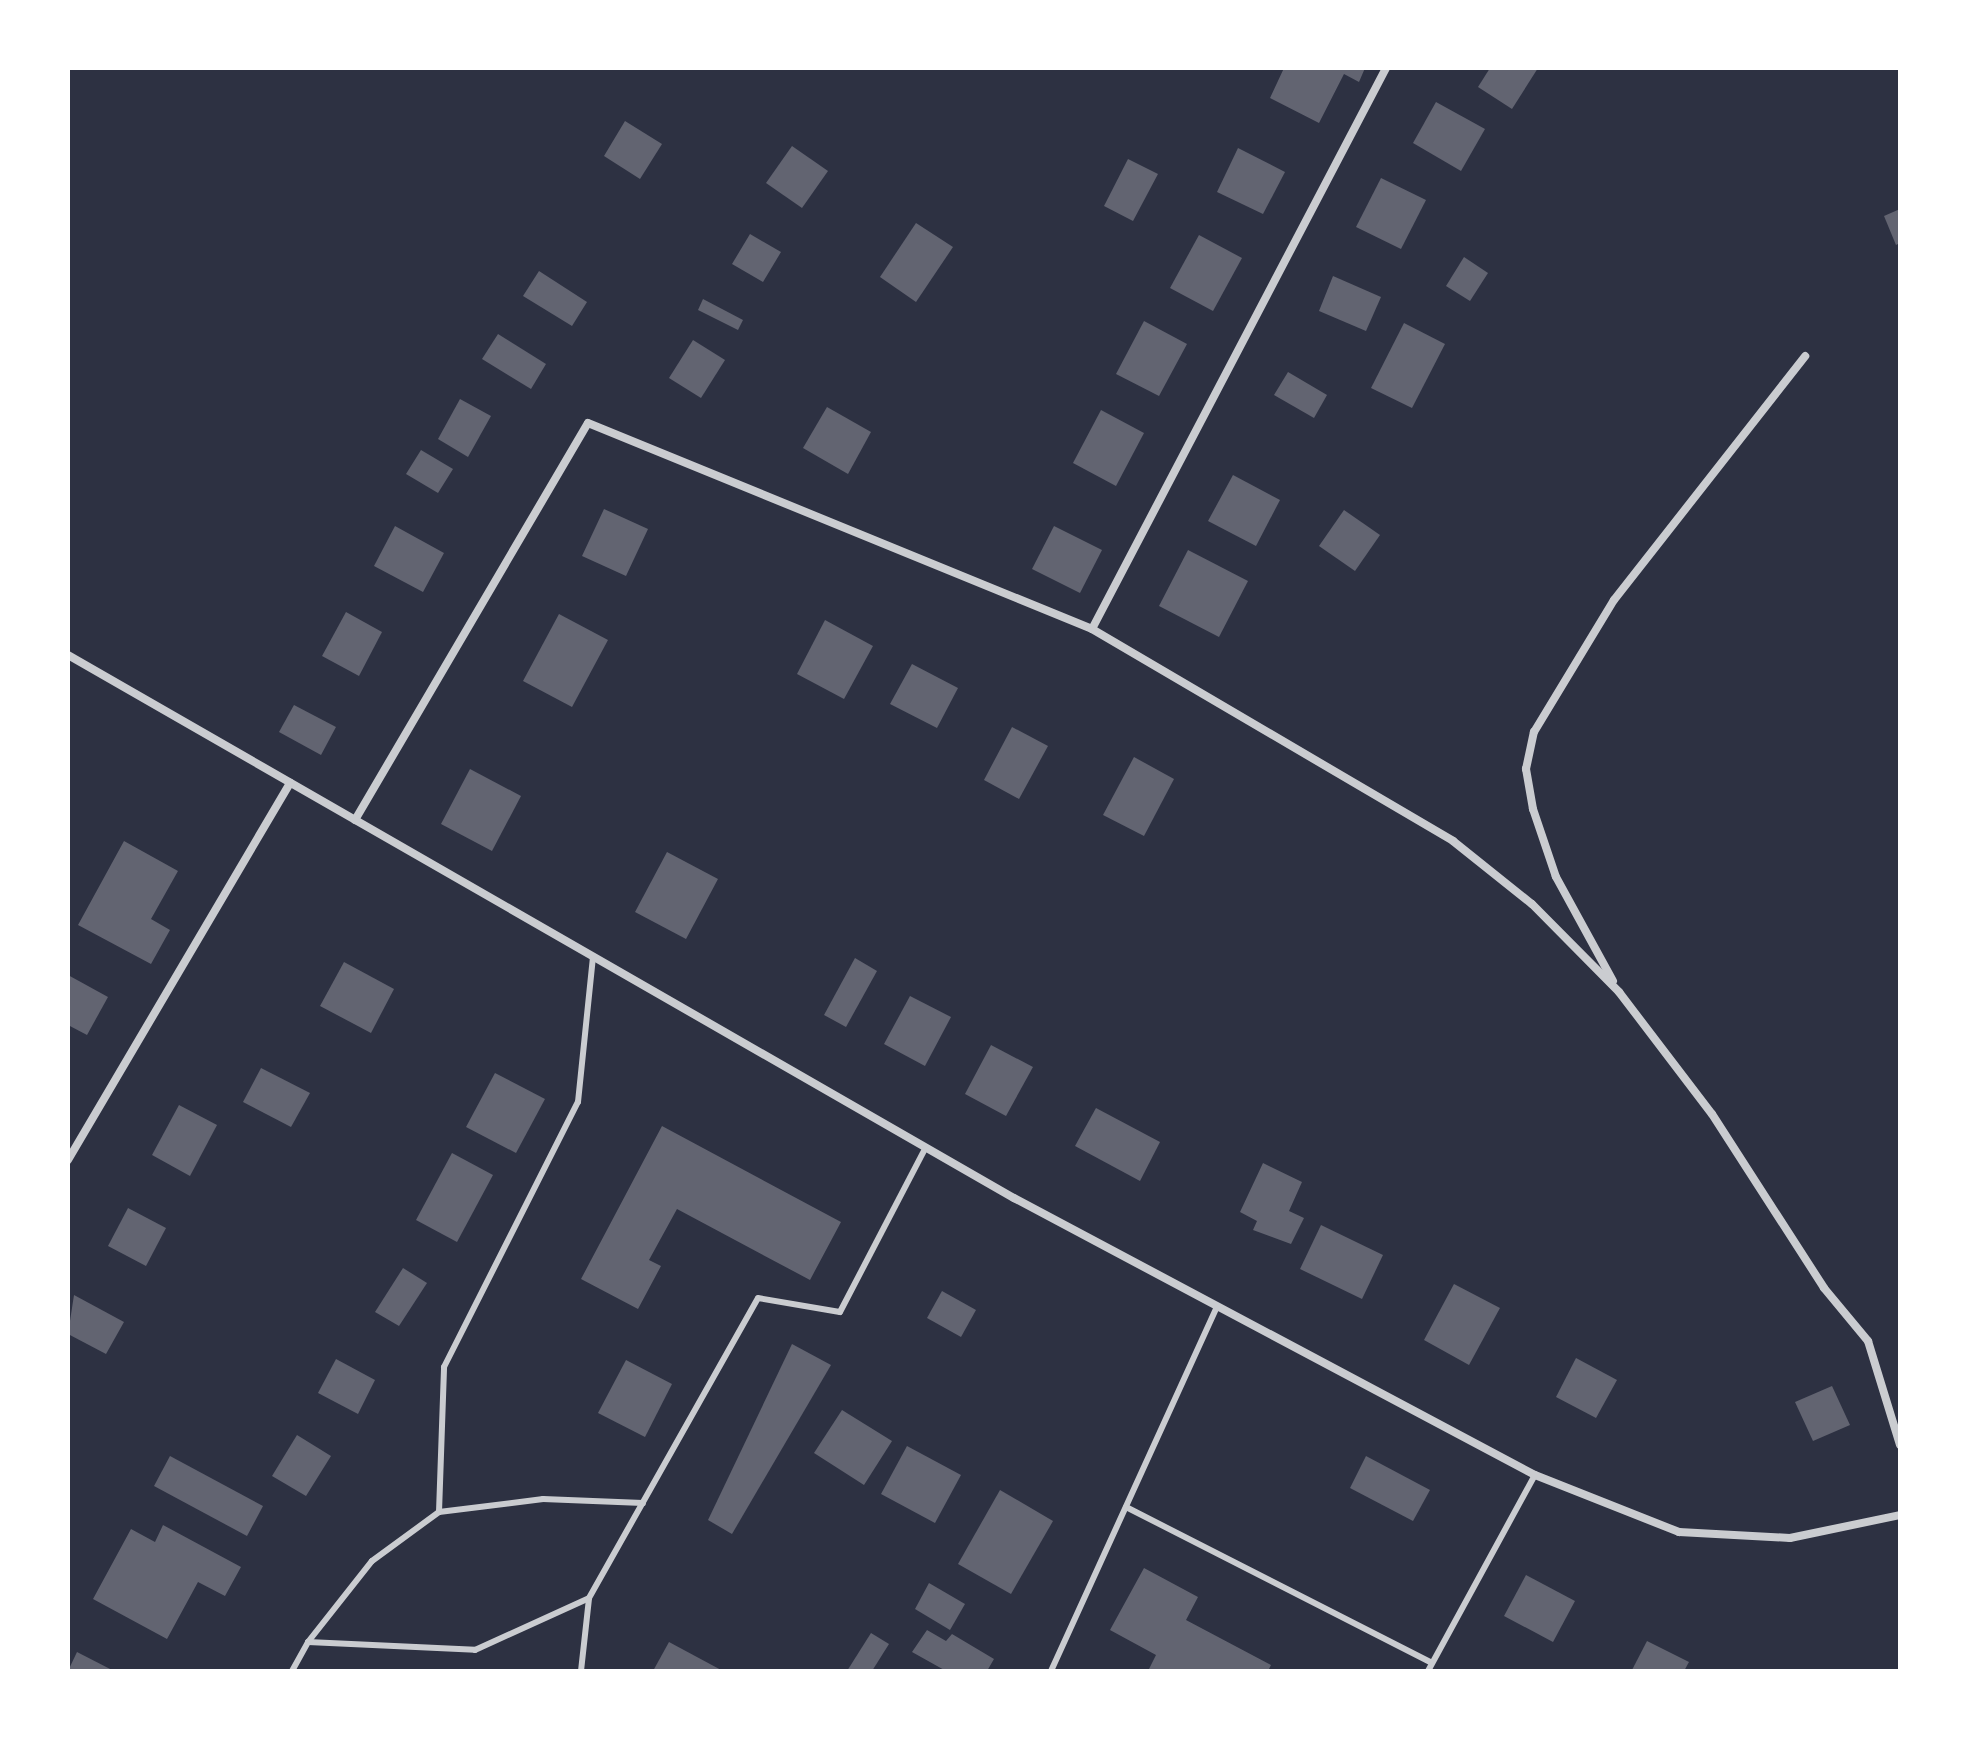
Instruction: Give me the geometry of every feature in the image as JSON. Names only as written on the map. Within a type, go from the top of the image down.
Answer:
[{"type":"street","points":[[1092,629],[1386,68]]},
{"type":"street","points":[[1805,356],[1614,600],[1534,732],[1526,769],[1538,822],[1556,877],[1619,992],[1868,1341],[1900,1445]]},
{"type":"street","points":[[355,820],[588,423],[1092,629],[1453,841],[1532,904],[1619,992]]},
{"type":"street","points":[[68,655],[926,1147],[1535,1475],[1679,1532],[1790,1538],[1900,1515]]},
{"type":"street","points":[[68,1160],[290,783]]},
{"type":"lane","points":[[439,1512],[444,1367],[578,1102],[593,957]]},
{"type":"lane","points":[[581,1671],[589,1598],[758,1298],[840,1312],[926,1147]]},
{"type":"lane","points":[[1051,1671],[1217,1306]]},
{"type":"lane","points":[[1428,1671],[1535,1475]]},
{"type":"lane","points":[[292,1671],[308,1642],[372,1561],[439,1512],[543,1499],[643,1503]]},
{"type":"lane","points":[[1126,1507],[1432,1663]]},
{"type":"lane","points":[[308,1642],[475,1650],[589,1598]]},
{"type":"building","points":[[1284,68],[1365,68],[1359,82],[1344,74],[1319,123],[1270,98]]},
{"type":"building","points":[[1490,68],[1538,68],[1512,109],[1478,87]]},
{"type":"building","points":[[1436,102],[1485,129],[1461,171],[1413,143]]},
{"type":"building","points":[[625,121],[662,144],[640,179],[604,156]]},
{"type":"building","points":[[792,146],[828,171],[802,208],[766,183]]},
{"type":"building","points":[[1238,148],[1285,172],[1263,214],[1217,192]]},
{"type":"building","points":[[1128,159],[1158,174],[1133,221],[1104,206]]},
{"type":"building","points":[[1381,178],[1426,200],[1401,249],[1356,227]]},
{"type":"building","points":[[1900,209],[1900,243],[1896,245],[1884,216]]},
{"type":"building","points":[[916,223],[953,247],[916,302],[880,277]]},
{"type":"building","points":[[750,234],[781,252],[763,282],[732,264]]},
{"type":"building","points":[[1199,235],[1242,258],[1213,311],[1170,288]]},
{"type":"building","points":[[1464,257],[1488,273],[1470,301],[1446,286]]},
{"type":"building","points":[[539,271],[587,302],[572,326],[523,296]]},
{"type":"building","points":[[1333,276],[1381,297],[1366,331],[1319,311]]},
{"type":"building","points":[[703,299],[743,320],[738,330],[698,310]]},
{"type":"building","points":[[1144,321],[1187,344],[1159,396],[1116,374]]},
{"type":"building","points":[[1404,323],[1445,344],[1412,408],[1371,388]]},
{"type":"building","points":[[498,334],[546,364],[531,389],[482,359]]},
{"type":"building","points":[[693,340],[725,360],[701,398],[669,378]]},
{"type":"building","points":[[1288,372],[1327,395],[1314,418],[1274,395]]},
{"type":"building","points":[[460,399],[491,416],[468,457],[438,439]]},
{"type":"building","points":[[827,407],[871,432],[848,474],[803,448]]},
{"type":"building","points":[[1101,410],[1144,433],[1116,486],[1073,463]]},
{"type":"building","points":[[421,450],[453,469],[438,493],[406,474]]},
{"type":"building","points":[[1233,475],[1280,500],[1256,546],[1208,521]]},
{"type":"building","points":[[604,509],[648,529],[626,576],[582,556]]},
{"type":"building","points":[[1344,510],[1380,535],[1355,571],[1319,546]]},
{"type":"building","points":[[395,526],[444,553],[423,592],[374,566]]},
{"type":"building","points":[[1054,526],[1102,550],[1080,593],[1032,569]]},
{"type":"building","points":[[1188,550],[1248,581],[1219,637],[1159,606]]},
{"type":"building","points":[[346,612],[382,632],[359,676],[322,656]]},
{"type":"building","points":[[559,614],[608,640],[572,707],[523,681]]},
{"type":"building","points":[[825,620],[873,646],[844,699],[797,674]]},
{"type":"building","points":[[912,664],[958,688],[937,728],[890,704]]},
{"type":"building","points":[[294,705],[336,727],[321,755],[279,732]]},
{"type":"building","points":[[1012,727],[1048,746],[1019,799],[984,780]]},
{"type":"building","points":[[1134,757],[1174,779],[1144,836],[1103,815]]},
{"type":"building","points":[[470,769],[521,796],[492,851],[441,824]]},
{"type":"building","points":[[124,841],[178,871],[151,919],[170,930],[151,964],[78,925]]},
{"type":"building","points":[[667,852],[718,879],[686,939],[635,912]]},
{"type":"building","points":[[855,958],[877,971],[846,1027],[824,1015]]},
{"type":"building","points":[[344,962],[394,989],[371,1033],[320,1006]]},
{"type":"building","points":[[68,975],[108,997],[87,1035],[68,1025]]},
{"type":"building","points":[[910,996],[951,1017],[925,1066],[884,1044]]},
{"type":"building","points":[[991,1045],[1033,1067],[1006,1116],[965,1094]]},
{"type":"building","points":[[261,1068],[310,1093],[291,1127],[243,1102]]},
{"type":"building","points":[[495,1073],[545,1099],[516,1153],[466,1127]]},
{"type":"building","points":[[179,1105],[217,1125],[190,1176],[152,1155]]},
{"type":"building","points":[[1096,1108],[1160,1142],[1140,1181],[1075,1146]]},
{"type":"building","points":[[662,1126],[841,1222],[810,1280],[677,1209],[649,1260],[661,1266],[638,1309],[581,1279]]},
{"type":"building","points":[[452,1153],[493,1175],[457,1242],[416,1220]]},
{"type":"building","points":[[1263,1163],[1302,1182],[1289,1211],[1304,1218],[1291,1244],[1253,1230],[1257,1221],[1240,1212]]},
{"type":"building","points":[[128,1208],[166,1228],[146,1266],[108,1246]]},
{"type":"building","points":[[1321,1225],[1383,1255],[1362,1299],[1300,1269]]},
{"type":"building","points":[[403,1268],[427,1283],[399,1326],[375,1312]]},
{"type":"building","points":[[1454,1284],[1500,1308],[1469,1365],[1424,1340]]},
{"type":"building","points":[[942,1291],[976,1310],[961,1337],[927,1318]]},
{"type":"building","points":[[74,1295],[124,1322],[106,1354],[68,1334]]},
{"type":"building","points":[[792,1344],[831,1365],[732,1534],[708,1520]]},
{"type":"building","points":[[1576,1358],[1617,1380],[1596,1418],[1556,1397]]},
{"type":"building","points":[[336,1359],[375,1380],[358,1414],[318,1393]]},
{"type":"building","points":[[626,1360],[672,1384],[645,1437],[598,1413]]},
{"type":"building","points":[[1832,1386],[1850,1425],[1813,1441],[1795,1402]]},
{"type":"building","points":[[842,1410],[892,1441],[864,1485],[814,1453]]},
{"type":"building","points":[[297,1435],[331,1456],[306,1496],[272,1476]]},
{"type":"building","points":[[907,1446],[961,1475],[935,1523],[881,1494]]},
{"type":"building","points":[[170,1456],[263,1506],[247,1536],[154,1486]]},
{"type":"building","points":[[1366,1456],[1430,1490],[1413,1521],[1350,1488]]},
{"type":"building","points":[[1000,1490],[1053,1521],[1011,1594],[958,1564]]},
{"type":"building","points":[[163,1525],[241,1567],[225,1596],[198,1582],[167,1639],[93,1599],[131,1529],[155,1542]]},
{"type":"building","points":[[1144,1568],[1198,1597],[1186,1620],[1271,1665],[1268,1671],[1148,1671],[1156,1655],[1110,1630]]},
{"type":"building","points":[[1526,1575],[1575,1601],[1553,1642],[1504,1616]]},
{"type":"building","points":[[929,1583],[965,1604],[950,1630],[915,1609]]},
{"type":"building","points":[[927,1630],[946,1641],[952,1634],[994,1659],[987,1671],[946,1671],[912,1652]]},
{"type":"building","points":[[871,1633],[889,1644],[872,1671],[847,1671]]},
{"type":"building","points":[[1647,1641],[1689,1662],[1684,1671],[1632,1670]]},
{"type":"building","points":[[669,1642],[723,1671],[653,1671]]},
{"type":"building","points":[[77,1652],[114,1671],[68,1671]]}]
